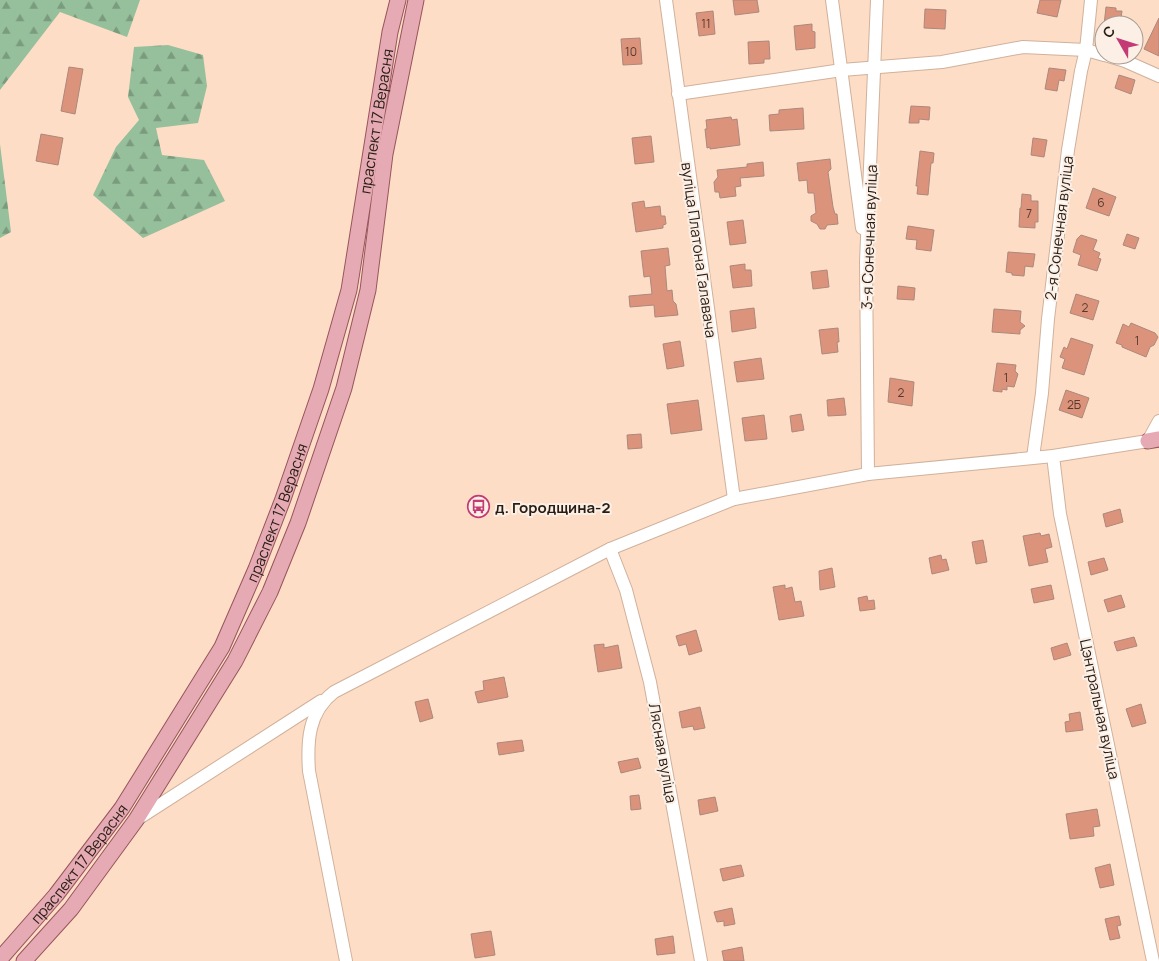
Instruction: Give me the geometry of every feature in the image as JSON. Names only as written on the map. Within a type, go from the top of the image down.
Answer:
[{"type":"main road","name":"праспект 17 Верасня","points":[[0,959],[56,895],[122,808],[222,648],[256,568],[283,500],[321,389],[349,290],[390,32],[398,0]]},
{"type":"main road","name":"праспект 17 Верасня","points":[[24,961],[71,909],[136,820],[235,661],[270,592],[298,523],[344,388],[368,290],[385,154],[416,0]]},
{"type":"street","name":"вуліца Платона Галавача","points":[[666,0],[734,499]]},
{"type":"street","points":[[832,0],[866,262]]},
{"type":"street","name":"3-я Сонечная вуліца","points":[[868,474],[866,262],[877,0]]},
{"type":"street","name":"2-я Сонечная вуліца","points":[[1033,457],[1042,393],[1048,319],[1068,150],[1086,50],[1091,0]]},
{"type":"street","points":[[678,94],[842,70],[947,62],[1023,47],[1086,50],[1094,52]]},
{"type":"street","points":[[1134,65],[1159,76]]},
{"type":"street","points":[[136,820],[357,679],[610,549],[734,499],[868,474],[1053,456],[1154,440],[1159,420]]},
{"type":"street","name":"Цэнтральная вуліца","points":[[1053,456],[1060,514],[1153,961]]},
{"type":"street","name":"Лясная вуліца","points":[[610,549],[626,590],[650,682],[701,961]]},
{"type":"street","points":[[327,697],[315,714],[310,728],[309,772],[346,961]]},
{"type":"green space","points":[[0,0],[140,0],[127,37],[60,12],[0,90]]},
{"type":"green space","points":[[168,45],[203,55],[207,86],[198,123],[156,128],[162,155],[204,160],[225,201],[143,238],[93,195],[116,147],[139,120],[128,97],[134,47]]},
{"type":"green space","points":[[0,144],[11,232],[0,238]]},
{"type":"building","points":[[733,0],[757,0],[759,12],[735,15]]},
{"type":"building","points":[[1040,0],[1061,0],[1057,17],[1037,13]]},
{"type":"building","points":[[1106,7],[1122,11],[1121,15],[1105,15]]},
{"type":"building","points":[[925,9],[946,10],[945,29],[924,28]]},
{"type":"building","points":[[713,11],[715,34],[699,36],[696,13]]},
{"type":"building","points":[[1159,18],[1159,56],[1144,49]]},
{"type":"building","points":[[812,24],[812,31],[815,32],[815,48],[796,50],[794,26]]},
{"type":"building","points":[[640,38],[642,64],[623,65],[621,39]]},
{"type":"building","points":[[769,41],[770,59],[764,59],[764,63],[749,64],[748,42]]},
{"type":"building","points":[[69,67],[83,69],[75,114],[61,111]]},
{"type":"building","points":[[1049,68],[1066,70],[1064,81],[1059,80],[1057,91],[1045,89]]},
{"type":"building","points":[[1119,75],[1135,80],[1131,94],[1115,88]]},
{"type":"building","points":[[911,106],[930,107],[929,120],[919,119],[919,123],[909,123]]},
{"type":"building","points":[[803,108],[804,129],[770,131],[769,115],[779,114],[779,110]]},
{"type":"building","points":[[731,117],[732,120],[737,119],[740,145],[707,148],[706,120]]},
{"type":"building","points":[[41,134],[63,138],[58,165],[36,161]]},
{"type":"building","points":[[651,136],[654,162],[635,164],[632,138]]},
{"type":"building","points":[[1033,138],[1047,140],[1044,157],[1031,155]]},
{"type":"building","points":[[920,151],[934,153],[933,163],[931,163],[928,195],[917,194],[918,186],[916,186]]},
{"type":"building","points":[[830,159],[831,169],[828,172],[833,207],[835,214],[837,214],[838,224],[827,225],[825,229],[820,229],[817,224],[811,221],[811,216],[816,213],[814,193],[808,193],[807,180],[799,181],[797,163]]},
{"type":"building","points":[[763,162],[764,176],[740,178],[741,186],[735,187],[736,196],[720,198],[719,192],[715,192],[714,182],[718,177],[717,170],[747,167],[747,164]]},
{"type":"building","points":[[1093,188],[1116,197],[1109,216],[1086,208]]},
{"type":"building","points":[[1022,194],[1031,195],[1031,201],[1038,201],[1038,222],[1035,222],[1035,228],[1019,227]]},
{"type":"building","points":[[644,201],[645,208],[660,206],[661,216],[665,216],[666,224],[663,225],[663,228],[636,232],[632,203]]},
{"type":"building","points":[[743,220],[746,243],[730,245],[727,222]]},
{"type":"building","points":[[908,226],[934,230],[931,251],[916,249],[917,240],[906,239]]},
{"type":"building","points":[[1127,234],[1139,238],[1135,249],[1123,245]]},
{"type":"building","points":[[1081,235],[1097,240],[1093,250],[1100,253],[1098,258],[1101,259],[1097,271],[1078,265],[1081,255],[1073,252],[1077,239]]},
{"type":"building","points":[[668,248],[670,265],[665,266],[667,291],[672,290],[673,301],[676,304],[678,315],[655,317],[654,305],[630,307],[629,296],[652,294],[650,276],[644,277],[641,251]]},
{"type":"building","points":[[1008,252],[1035,254],[1033,267],[1025,266],[1024,276],[1012,275],[1012,273],[1006,272]]},
{"type":"building","points":[[745,264],[745,270],[751,270],[752,286],[733,288],[730,266]]},
{"type":"building","points":[[827,270],[829,287],[813,289],[811,272]]},
{"type":"building","points":[[898,286],[915,288],[914,300],[897,299]]},
{"type":"building","points":[[1076,294],[1099,301],[1093,320],[1070,313]]},
{"type":"building","points":[[754,308],[756,328],[732,332],[730,311]]},
{"type":"building","points":[[994,309],[1021,311],[1020,322],[1025,326],[1020,330],[1020,334],[992,332]]},
{"type":"building","points":[[1131,323],[1155,333],[1158,337],[1154,345],[1150,347],[1146,357],[1116,343],[1123,324],[1129,327]]},
{"type":"building","points":[[838,328],[838,352],[822,354],[819,330]]},
{"type":"building","points":[[1071,338],[1093,345],[1084,375],[1062,368],[1065,359],[1060,357],[1064,347],[1067,349]]},
{"type":"building","points":[[680,341],[684,366],[667,369],[663,344]]},
{"type":"building","points":[[761,358],[764,379],[737,382],[734,362]]},
{"type":"building","points":[[997,363],[1016,365],[1015,371],[1018,374],[1014,387],[1007,386],[1007,390],[1002,389],[1002,392],[993,391]]},
{"type":"building","points":[[890,378],[914,382],[912,406],[888,402]]},
{"type":"building","points":[[1066,390],[1089,398],[1082,418],[1059,410]]},
{"type":"building","points":[[844,398],[846,415],[828,416],[827,400]]},
{"type":"building","points":[[698,400],[702,430],[671,434],[667,404]]},
{"type":"building","points":[[801,414],[804,430],[792,432],[790,416]]},
{"type":"building","points":[[764,415],[767,439],[745,441],[742,418]]},
{"type":"building","points":[[641,434],[642,448],[628,449],[627,435]]},
{"type":"building","points":[[1120,509],[1123,522],[1106,527],[1103,514]]},
{"type":"building","points":[[1040,533],[1041,536],[1049,534],[1052,547],[1045,549],[1048,562],[1029,566],[1023,536]]},
{"type":"building","points":[[983,540],[987,562],[976,564],[972,542]]},
{"type":"building","points":[[941,555],[942,560],[946,559],[949,570],[932,574],[929,558]]},
{"type":"building","points":[[1104,558],[1108,570],[1091,575],[1088,562]]},
{"type":"building","points":[[832,568],[835,587],[820,590],[819,571]]},
{"type":"building","points":[[785,585],[785,589],[792,587],[795,602],[801,601],[804,616],[779,620],[773,587]]},
{"type":"building","points":[[1051,585],[1054,599],[1034,603],[1031,589]]},
{"type":"building","points":[[1121,595],[1125,607],[1108,612],[1104,600]]},
{"type":"building","points":[[867,596],[868,601],[874,600],[875,609],[860,611],[858,598]]},
{"type":"building","points":[[696,630],[702,651],[689,655],[686,644],[679,646],[676,636]]},
{"type":"building","points":[[1134,637],[1137,646],[1117,651],[1114,642]]},
{"type":"building","points":[[1067,643],[1071,655],[1054,660],[1051,648]]},
{"type":"building","points":[[604,644],[604,648],[618,645],[622,668],[598,672],[594,645]]},
{"type":"building","points":[[504,677],[508,697],[478,703],[475,692],[484,690],[483,681]]},
{"type":"building","points":[[428,699],[433,718],[420,722],[415,702]]},
{"type":"building","points":[[1141,704],[1146,723],[1132,727],[1126,709]]},
{"type":"building","points":[[700,707],[705,728],[694,730],[693,726],[682,728],[679,712]]},
{"type":"building","points":[[1080,712],[1083,730],[1066,732],[1065,722],[1070,721],[1069,714]]},
{"type":"building","points":[[522,740],[524,751],[499,755],[497,743]]},
{"type":"building","points":[[638,758],[641,768],[621,773],[618,762]]},
{"type":"building","points":[[639,795],[641,809],[631,810],[630,796]]},
{"type":"building","points":[[715,797],[718,811],[700,815],[698,800]]},
{"type":"building","points":[[1097,809],[1100,826],[1093,827],[1094,836],[1070,839],[1066,814]]},
{"type":"building","points":[[1110,864],[1114,885],[1100,888],[1095,868]]},
{"type":"building","points":[[741,865],[744,876],[723,881],[720,869]]},
{"type":"building","points":[[732,908],[735,924],[724,926],[724,921],[717,922],[714,912]]},
{"type":"building","points":[[1119,916],[1121,925],[1117,926],[1120,938],[1110,940],[1105,919]]},
{"type":"building","points":[[491,931],[495,955],[475,958],[471,934]]},
{"type":"building","points":[[673,936],[675,953],[657,955],[655,939]]},
{"type":"building","points":[[742,947],[744,961],[724,961],[722,951]]},
{"type":"place","name":"д. Городщина-2","points":[[479,507]]}]
